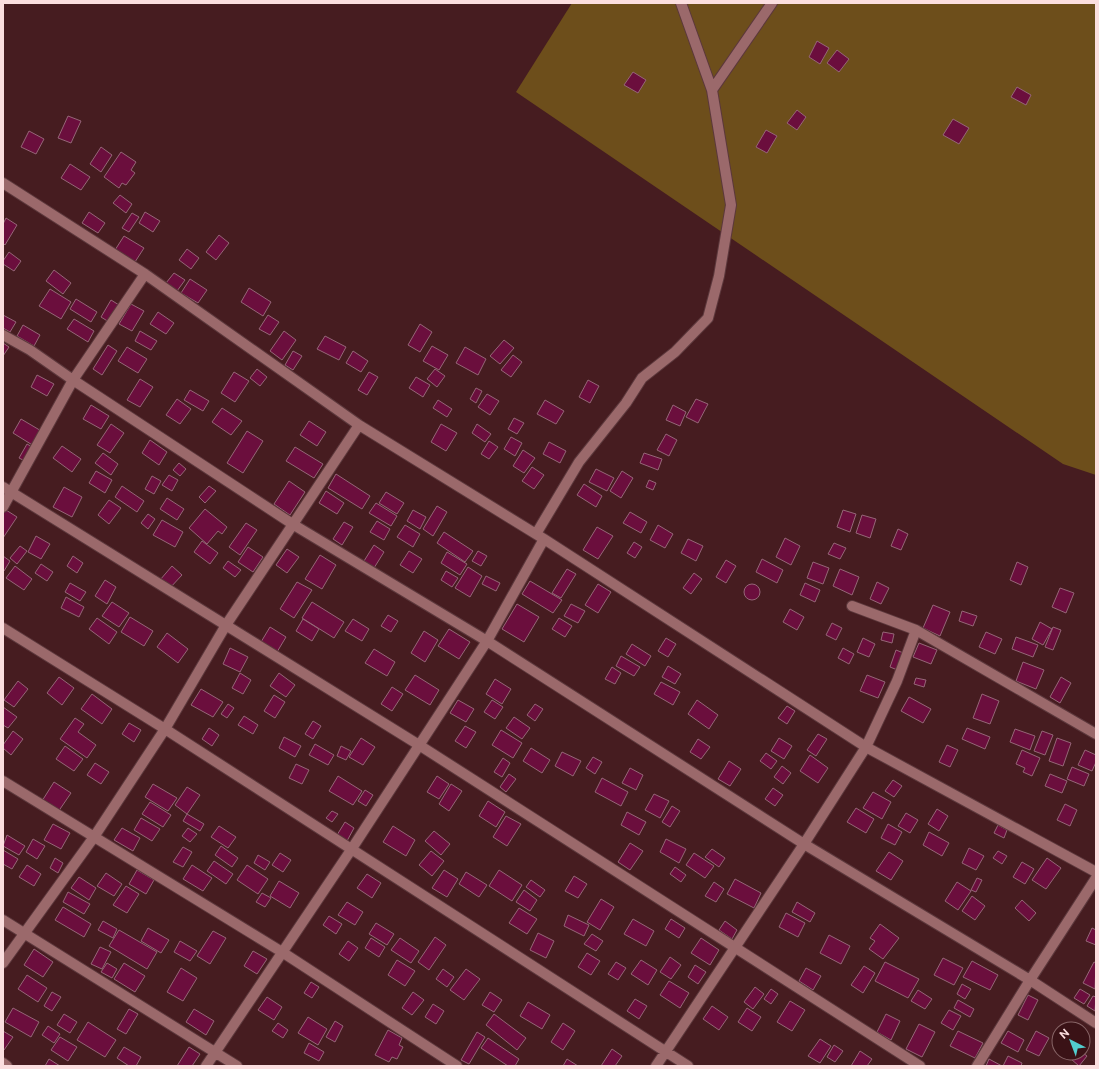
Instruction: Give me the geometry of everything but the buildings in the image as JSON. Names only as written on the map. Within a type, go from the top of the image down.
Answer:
[{"type":"street","points":[[206,1066],[351,850],[487,641],[579,462],[626,403],[642,378],[674,352],[708,318],[719,276],[731,205],[712,90],[681,3]]},
{"type":"street","points":[[712,90],[772,3]]},
{"type":"street","points":[[3,182],[145,274],[359,425],[540,536],[866,747],[1096,872]]},
{"type":"street","points":[[3,507],[73,380],[145,274]]},
{"type":"street","points":[[3,335],[30,350],[73,380],[294,525],[487,641],[804,844],[1030,980],[1096,1023]]},
{"type":"street","points":[[3,963],[94,837],[165,729],[226,625],[294,525],[359,425]]},
{"type":"street","points":[[3,487],[419,745],[736,946],[920,1066]]},
{"type":"street","points":[[852,606],[916,630],[1096,734]]},
{"type":"street","points":[[3,628],[165,729],[688,1066]]},
{"type":"street","points":[[656,1066],[804,844],[866,747],[897,681],[916,630]]},
{"type":"street","points":[[3,781],[282,952],[457,1066]]},
{"type":"street","points":[[977,1066],[1030,980],[1096,878]]},
{"type":"street","points":[[3,920],[237,1066]]},
{"type":"street","points":[[3,1063],[7,1066]]},
{"type":"shaded area","points":[[572,3],[1096,3],[1096,475],[1063,464],[516,92]]}]
